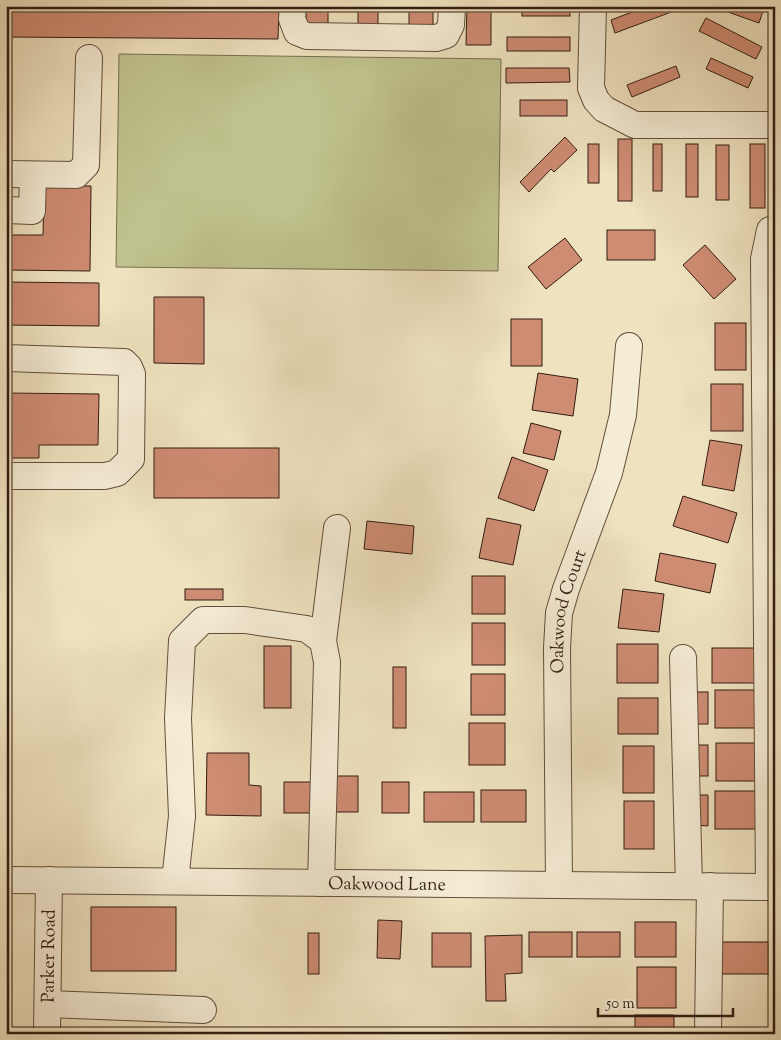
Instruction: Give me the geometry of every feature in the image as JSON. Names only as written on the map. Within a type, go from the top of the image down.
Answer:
[{"type":"street","points":[[293,6],[292,19],[297,32],[307,36],[436,38],[446,35],[451,25],[452,6]]},
{"type":"street","points":[[593,6],[591,88],[596,100],[604,109],[635,125],[775,125]]},
{"type":"street","points":[[6,174],[76,175],[86,165],[89,58]]},
{"type":"street","points":[[6,210],[32,211],[33,175]]},
{"type":"street","name":"Oakwood Lane","points":[[6,880],[772,887],[764,259],[770,230],[775,230]]},
{"type":"street","name":"Oakwood Court","points":[[559,885],[556,648],[559,613],[609,473],[623,415],[629,346]]},
{"type":"street","points":[[6,358],[124,362],[132,374],[131,459],[117,473],[105,476],[6,476]]},
{"type":"street","points":[[321,883],[327,662],[323,641],[337,528]]},
{"type":"street","points":[[175,881],[182,816],[178,718],[182,641],[203,620],[245,620],[308,629],[323,641]]},
{"type":"street","points":[[683,658],[708,1034]]},
{"type":"street","name":"Parker Road","points":[[47,1034],[49,880]]},
{"type":"street","points":[[48,1004],[203,1010]]},
{"type":"green space","points":[[119,54],[501,59],[498,271],[116,267]]},
{"type":"building","points":[[6,6],[279,6],[278,39],[6,37]]},
{"type":"building","points":[[306,6],[328,6],[328,26],[306,26]]},
{"type":"building","points":[[358,6],[378,6],[378,26],[358,26]]},
{"type":"building","points":[[409,6],[433,6],[433,27],[409,26]]},
{"type":"building","points":[[467,6],[491,6],[491,45],[466,45]]},
{"type":"building","points":[[522,6],[570,6],[570,16],[522,16]]},
{"type":"building","points":[[648,6],[672,6],[674,11],[615,33],[611,20]]},
{"type":"building","points":[[711,6],[750,6],[763,11],[759,23]]},
{"type":"building","points":[[706,18],[762,47],[756,59],[699,31]]},
{"type":"building","points":[[507,37],[570,37],[570,51],[507,51]]},
{"type":"building","points":[[711,58],[753,77],[748,88],[706,69]]},
{"type":"building","points":[[676,66],[680,77],[632,97],[627,85]]},
{"type":"building","points":[[506,68],[569,68],[570,82],[506,83]]},
{"type":"building","points":[[520,100],[567,100],[567,116],[520,116]]},
{"type":"building","points":[[565,137],[577,150],[554,172],[551,169],[529,192],[520,182]]},
{"type":"building","points":[[618,139],[632,139],[632,201],[618,201]]},
{"type":"building","points":[[588,144],[599,144],[599,183],[588,183]]},
{"type":"building","points":[[653,144],[662,144],[662,191],[653,191]]},
{"type":"building","points":[[686,144],[698,144],[698,197],[686,197]]},
{"type":"building","points":[[750,144],[765,144],[765,208],[750,208]]},
{"type":"building","points":[[716,145],[729,145],[729,200],[716,200]]},
{"type":"building","points":[[44,186],[91,186],[90,271],[6,270],[6,235],[43,235]]},
{"type":"building","points":[[607,230],[655,230],[655,260],[607,260]]},
{"type":"building","points":[[565,238],[582,260],[546,289],[528,267]]},
{"type":"building","points":[[705,245],[736,279],[714,299],[683,265]]},
{"type":"building","points":[[6,282],[99,283],[99,326],[6,325]]},
{"type":"building","points":[[154,297],[204,297],[204,364],[154,363]]},
{"type":"building","points":[[511,319],[542,319],[542,366],[511,366]]},
{"type":"building","points":[[715,323],[746,323],[746,370],[715,370]]},
{"type":"building","points":[[538,373],[578,379],[573,416],[532,410]]},
{"type":"building","points":[[711,384],[743,384],[743,431],[711,431]]},
{"type":"building","points":[[6,393],[99,394],[98,445],[39,445],[39,458],[11,458],[11,444],[6,444]]},
{"type":"building","points":[[531,423],[561,431],[554,460],[523,453]]},
{"type":"building","points":[[710,440],[742,445],[734,491],[702,485]]},
{"type":"building","points":[[154,448],[279,448],[279,498],[154,498]]},
{"type":"building","points":[[512,457],[548,470],[534,511],[498,498]]},
{"type":"building","points":[[683,496],[737,513],[728,543],[673,526]]},
{"type":"building","points":[[487,518],[521,525],[513,565],[479,558]]},
{"type":"building","points":[[367,521],[414,526],[412,554],[364,549]]},
{"type":"building","points":[[660,553],[716,564],[710,593],[655,581]]},
{"type":"building","points":[[472,576],[505,576],[505,614],[472,614]]},
{"type":"building","points":[[185,589],[223,589],[223,600],[185,600]]},
{"type":"building","points":[[623,589],[664,594],[659,632],[618,628]]},
{"type":"building","points":[[472,623],[505,623],[505,665],[472,665]]},
{"type":"building","points":[[617,644],[658,644],[658,683],[617,683]]},
{"type":"building","points":[[264,646],[291,646],[291,708],[264,708]]},
{"type":"building","points":[[712,648],[756,648],[756,683],[712,683]]},
{"type":"building","points":[[393,667],[406,667],[406,728],[393,728]]},
{"type":"building","points":[[471,674],[505,674],[505,715],[471,715]]},
{"type":"building","points":[[715,690],[759,690],[759,728],[715,728]]},
{"type":"building","points":[[694,692],[708,692],[708,724],[694,724]]},
{"type":"building","points":[[618,698],[658,698],[658,734],[618,734]]},
{"type":"building","points":[[469,723],[505,723],[505,765],[469,765]]},
{"type":"building","points":[[716,743],[759,743],[759,781],[716,781]]},
{"type":"building","points":[[694,745],[708,745],[708,776],[694,776]]},
{"type":"building","points":[[623,746],[654,746],[654,793],[623,793]]},
{"type":"building","points":[[207,753],[249,753],[249,785],[261,786],[261,816],[206,815]]},
{"type":"building","points":[[331,776],[358,776],[358,812],[331,812]]},
{"type":"building","points":[[284,782],[312,782],[312,813],[284,813]]},
{"type":"building","points":[[382,782],[409,782],[409,813],[382,813]]},
{"type":"building","points":[[481,790],[526,790],[526,822],[481,822]]},
{"type":"building","points":[[715,791],[756,791],[756,829],[715,829]]},
{"type":"building","points":[[424,792],[474,792],[474,822],[424,822]]},
{"type":"building","points":[[696,795],[708,795],[708,826],[695,825]]},
{"type":"building","points":[[624,801],[654,801],[654,849],[624,849]]},
{"type":"building","points":[[91,907],[176,907],[176,971],[91,971]]},
{"type":"building","points":[[378,920],[402,921],[400,959],[377,958]]},
{"type":"building","points":[[635,922],[676,922],[676,957],[635,957]]},
{"type":"building","points":[[529,932],[572,932],[572,957],[529,957]]},
{"type":"building","points":[[577,932],[620,932],[620,957],[577,957]]},
{"type":"building","points":[[308,933],[319,933],[319,974],[308,974]]},
{"type":"building","points":[[432,933],[471,933],[471,967],[432,967]]},
{"type":"building","points":[[522,935],[522,973],[505,974],[506,1001],[486,1001],[485,936]]},
{"type":"building","points":[[717,942],[769,942],[769,974],[717,974]]},
{"type":"building","points":[[637,967],[676,967],[676,1008],[637,1008]]},
{"type":"building","points":[[635,1015],[674,1015],[674,1034],[635,1034]]}]
